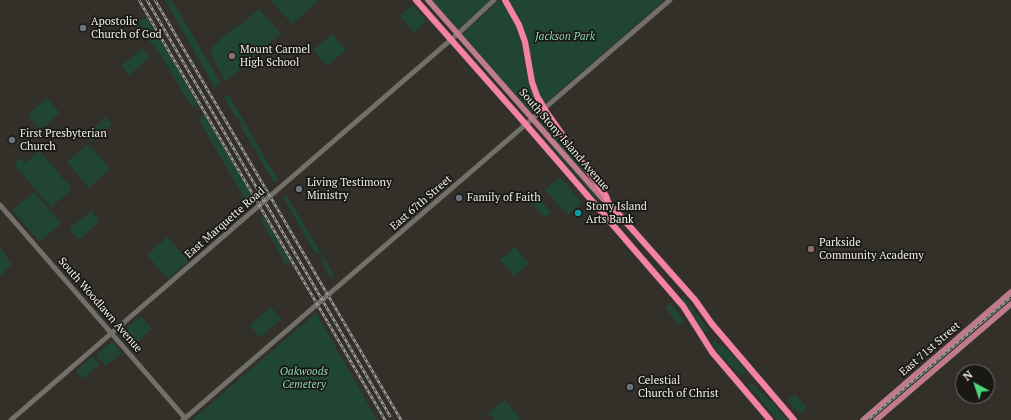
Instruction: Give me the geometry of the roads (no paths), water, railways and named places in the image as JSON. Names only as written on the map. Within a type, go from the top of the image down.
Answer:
[{"type":"highway","name":"South Stony Island Avenue","points":[[416,0],[683,306],[712,352],[770,420]]},
{"type":"highway","points":[[505,0],[516,18],[523,35],[532,82],[537,96],[544,109],[606,196],[608,202]]},
{"type":"highway","name":"South Stony Island Avenue","points":[[608,202],[695,300],[712,324],[794,420]]},
{"type":"main road","name":"South Stony Island Avenue","points":[[428,0],[603,200],[608,202]]},
{"type":"main road","name":"East 71st Street","points":[[863,420],[1011,292]]},
{"type":"main road","name":"East 71st Street","points":[[876,420],[1011,304]]},
{"type":"street","name":"East Marquette Road","points":[[11,420],[458,34],[494,0]]},
{"type":"street","name":"East 67th Street","points":[[184,419],[670,0]]},
{"type":"street","name":"South Woodlawn Avenue","points":[[0,205],[184,419]]},
{"type":"railway","points":[[139,0],[385,420]]},
{"type":"railway","points":[[147,0],[390,416]]},
{"type":"railway","points":[[155,0],[401,420]]},
{"type":"railway","points":[[868,420],[1011,297]]},
{"type":"place","name":"Apostolic Church of God","points":[[83,28]]},
{"type":"place","name":"Mount Carmel High School","points":[[232,56]]},
{"type":"place","name":"First Presbyterian Church","points":[[12,140]]},
{"type":"place","name":"Living Testimony Ministry","points":[[299,189]]},
{"type":"place","name":"Family of Faith","points":[[459,198]]},
{"type":"place","name":"Stony Island Arts Bank","points":[[578,213]]},
{"type":"place","name":"Parkside Community Academy","points":[[811,249]]},
{"type":"place","name":"Celestial Church of Christ","points":[[630,387]]},
{"type":"park label","name":"Jackson Park","points":[[565,37]]},
{"type":"park label","name":"Oakwoods Cemetery","points":[[304,378]]}]
